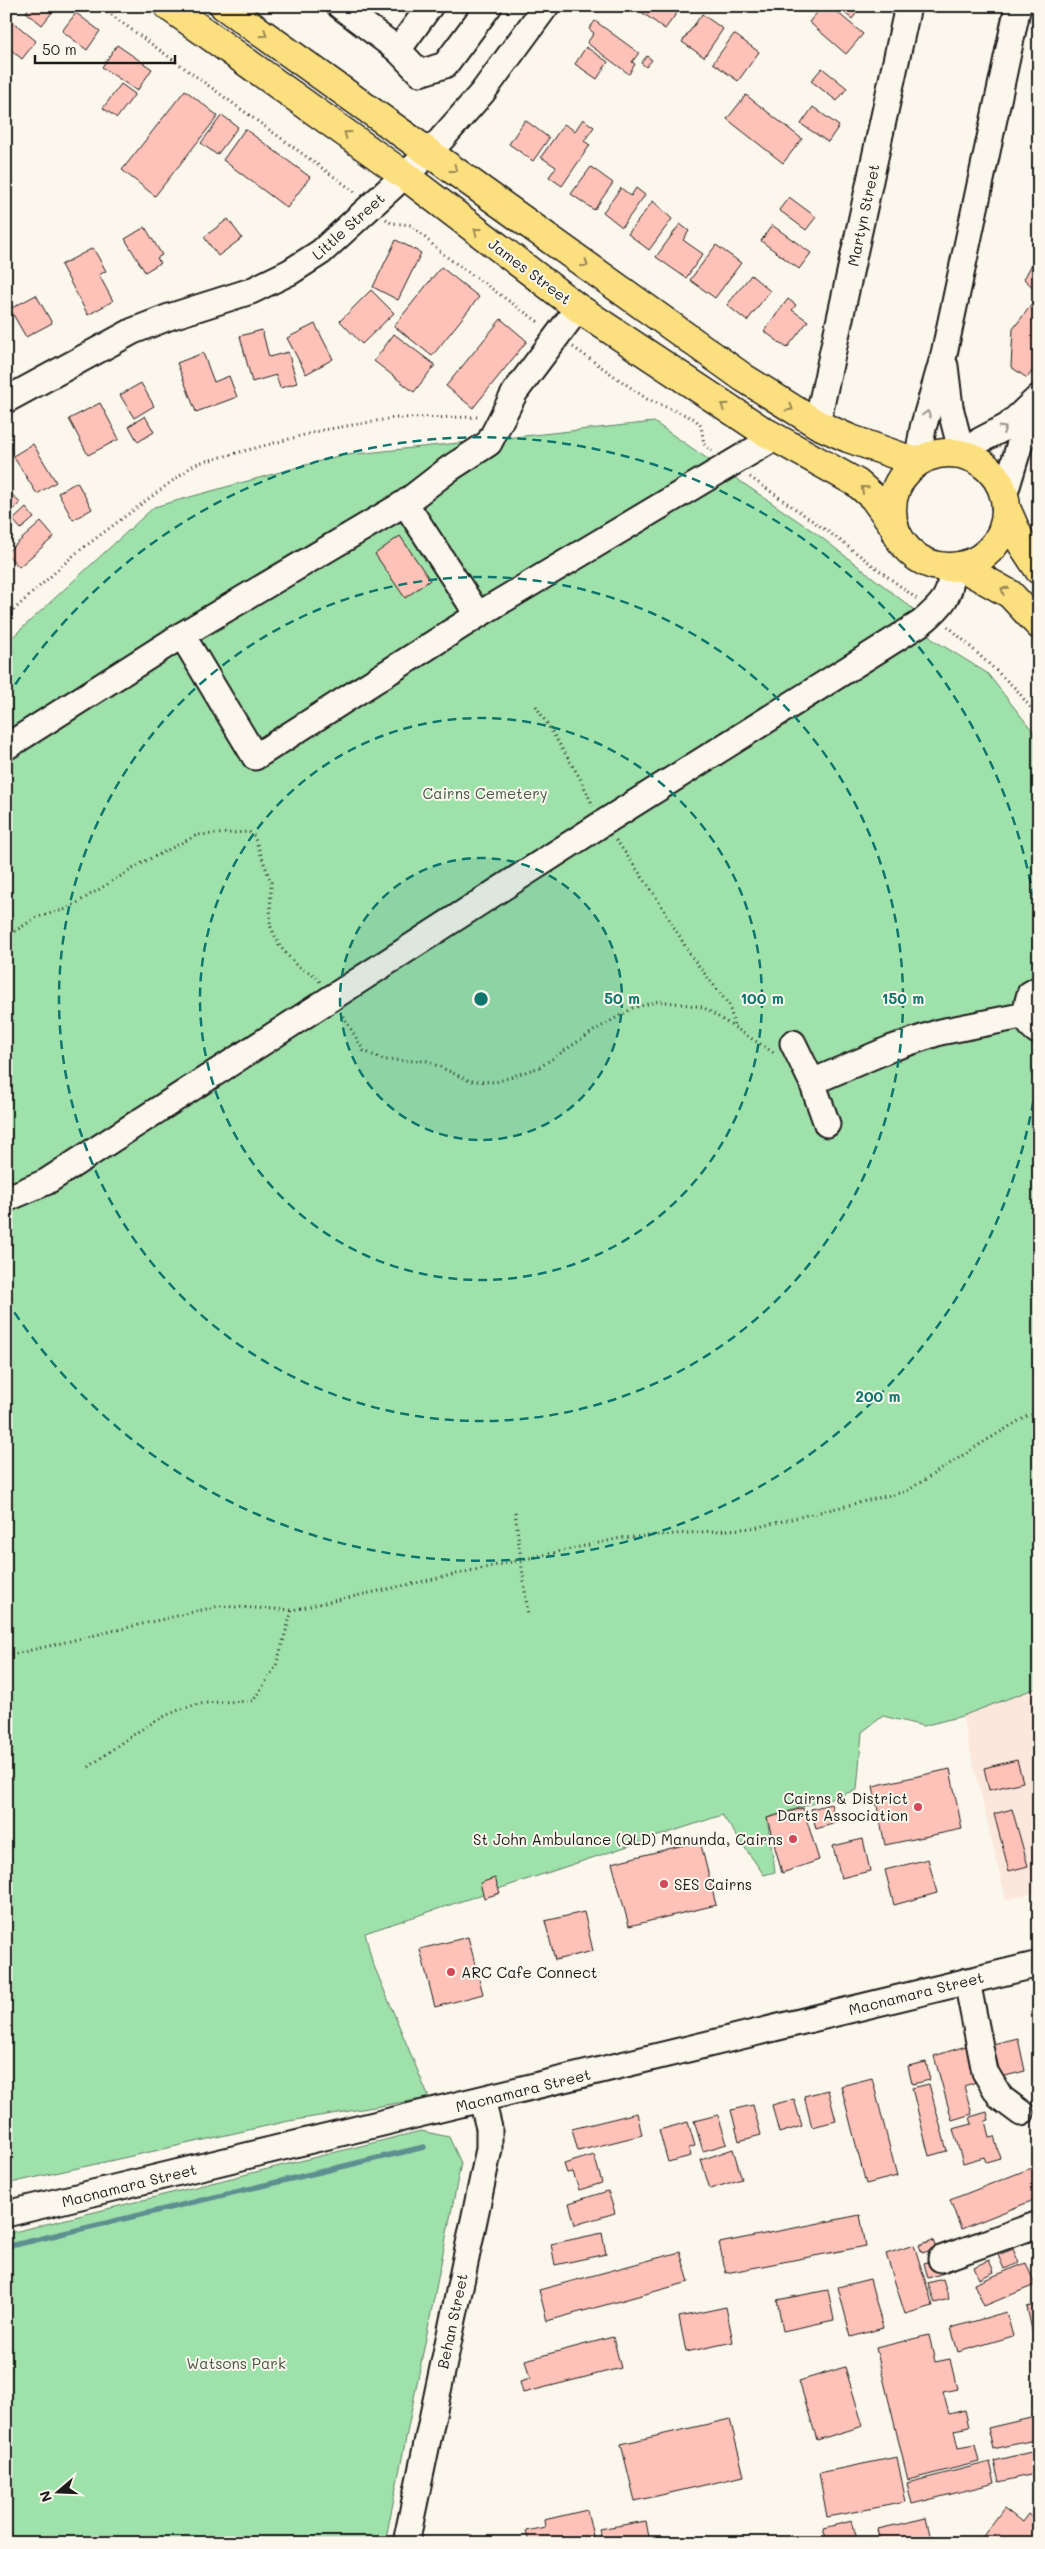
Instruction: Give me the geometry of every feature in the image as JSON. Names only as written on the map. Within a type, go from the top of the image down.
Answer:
[{"type":"main road","name":"James Street","points":[[168,6],[404,175],[578,308],[774,438],[857,483],[878,502],[894,526]]},
{"type":"main road","points":[[224,6],[744,378],[817,424],[848,438],[917,462]]},
{"type":"main road","points":[[1039,570],[1022,544],[998,481],[989,469],[977,460],[962,454],[939,453],[917,462],[902,477],[893,495],[892,516],[894,526],[904,544],[918,558],[954,566],[1004,589],[1039,625]]},
{"type":"main road","points":[[954,566],[977,559],[996,541],[1003,526],[1005,502]]},
{"type":"street","points":[[398,50],[430,6]]},
{"type":"street","points":[[341,7],[398,50],[420,73],[445,65],[488,6]]},
{"type":"street","name":"Little Street","points":[[6,400],[142,327],[251,291],[290,272],[322,252],[430,152],[482,93],[546,6]]},
{"type":"street","name":"Martyn Street","points":[[817,424],[908,6]]},
{"type":"street","points":[[917,462],[921,437],[944,354],[1018,6]]},
{"type":"street","points":[[6,747],[182,635],[405,503],[449,469],[489,443],[515,392],[578,308]]},
{"type":"street","points":[[944,354],[950,407],[962,454],[981,440],[1008,426],[1039,397]]},
{"type":"street","points":[[1005,502],[1020,443],[1039,408]]},
{"type":"street","points":[[182,635],[255,757],[478,615],[774,438]]},
{"type":"street","points":[[405,503],[478,615]]},
{"type":"street","points":[[6,1198],[46,1182],[603,823],[921,623],[933,613],[948,593],[954,566]]},
{"type":"street","points":[[812,1082],[892,1048],[940,1032],[1032,1023],[1025,1011],[1030,994],[1039,989]]},
{"type":"street","points":[[784,1049],[812,1082],[828,1124]]},
{"type":"street","name":"Macnamara Street","points":[[6,2214],[1039,1964]]},
{"type":"street","points":[[966,1981],[985,2072],[1001,2098],[1021,2113]]},
{"type":"street","name":"Behan Street","points":[[406,2543],[488,2149],[489,2128],[482,2100]]},
{"type":"street","points":[[941,2259],[1039,2224]]},
{"type":"path","points":[[99,6],[374,205],[391,223],[404,224],[416,228],[444,254],[647,399],[695,419],[701,426],[704,444],[716,455],[836,538],[933,613],[1017,690],[1039,719]]},
{"type":"path","points":[[6,617],[75,554],[195,464],[323,430],[394,418],[453,419],[503,416]]},
{"type":"path","points":[[536,706],[580,778],[588,799],[603,823],[655,895],[691,956],[728,1005],[735,1029]]},
{"type":"path","points":[[6,937],[36,917],[67,909],[144,862],[198,835],[249,832],[254,836],[271,882],[270,925],[279,945],[296,965],[316,976],[332,997],[364,1051],[384,1060],[427,1061],[470,1081],[496,1082],[540,1067],[595,1030],[633,1008],[659,1001],[703,1007],[735,1029],[784,1049]]},
{"type":"path","points":[[6,1656],[220,1606],[292,1610],[621,1538],[754,1528],[906,1491],[1027,1416],[1039,1413]]},
{"type":"path","points":[[515,1512],[528,1615]]},
{"type":"path","points":[[89,1767],[125,1739],[151,1723],[195,1705],[253,1701],[276,1666],[292,1610]]},
{"type":"shaded area","points":[[1039,1687],[1039,1892],[1006,1900],[962,1716]]},
{"type":"green space","name":"Cairns Cemetery","points":[[654,422],[817,534],[912,608],[932,639],[987,673],[1039,739],[1039,1687],[962,1716],[923,1726],[883,1716],[862,1732],[857,1790],[767,1818],[775,1872],[764,1875],[722,1815],[365,1933],[372,1961],[429,2098],[289,2121],[6,2184],[6,643],[154,507],[338,456]]},
{"type":"green space","name":"Watsons Park","points":[[421,2131],[449,2137],[461,2163],[385,2543],[6,2543],[6,2234]]},
{"type":"building","points":[[30,6],[57,6],[42,25],[26,12]]},
{"type":"building","points":[[633,6],[682,6],[665,29]]},
{"type":"building","points":[[823,6],[830,6],[863,34],[846,54],[809,22]]},
{"type":"building","points":[[836,6],[862,6],[852,19]]},
{"type":"building","points":[[76,13],[100,31],[87,50],[62,31]]},
{"type":"building","points":[[702,14],[723,29],[704,57],[682,42]]},
{"type":"building","points":[[12,21],[36,41],[22,59],[6,46],[6,27]]},
{"type":"building","points":[[595,21],[639,53],[632,62],[635,64],[629,74],[587,43],[594,33],[589,29]]},
{"type":"building","points":[[734,34],[759,52],[738,81],[713,63]]},
{"type":"building","points":[[117,45],[152,69],[137,91],[102,67]]},
{"type":"building","points":[[586,47],[608,62],[597,79],[575,64]]},
{"type":"building","points":[[647,56],[652,60],[646,67],[641,63]]},
{"type":"building","points":[[822,68],[847,88],[837,101],[811,81]]},
{"type":"building","points":[[121,84],[135,94],[117,118],[103,108]]},
{"type":"building","points":[[185,90],[218,116],[155,196],[122,170]]},
{"type":"building","points":[[746,95],[802,139],[783,163],[727,119]]},
{"type":"building","points":[[813,107],[839,126],[828,142],[801,124]]},
{"type":"building","points":[[222,115],[238,127],[217,155],[201,143]]},
{"type":"building","points":[[583,119],[594,127],[584,141],[590,145],[562,186],[549,177],[556,167],[541,157],[564,124],[575,131]]},
{"type":"building","points":[[525,120],[549,138],[533,161],[509,144]]},
{"type":"building","points":[[245,129],[310,177],[287,208],[223,160]]},
{"type":"building","points":[[591,167],[613,183],[594,210],[571,194]]},
{"type":"building","points":[[621,188],[631,196],[636,188],[645,195],[622,227],[603,212]]},
{"type":"building","points":[[789,197],[816,217],[806,230],[779,210]]},
{"type":"building","points":[[653,201],[672,219],[649,250],[628,234]]},
{"type":"building","points":[[228,219],[242,238],[218,256],[204,237]]},
{"type":"building","points":[[680,224],[689,231],[683,240],[703,254],[686,278],[656,257]]},
{"type":"building","points":[[772,225],[811,253],[799,269],[761,241]]},
{"type":"building","points":[[145,227],[162,255],[157,258],[160,263],[145,272],[125,239]]},
{"type":"building","points":[[396,240],[421,253],[398,300],[373,287]]},
{"type":"building","points":[[716,245],[741,263],[715,298],[690,280]]},
{"type":"building","points":[[93,248],[106,271],[99,275],[113,301],[88,315],[61,265]]},
{"type":"building","points":[[1032,264],[1039,269],[1039,293],[1024,279]]},
{"type":"building","points":[[441,267],[479,297],[432,356],[394,326]]},
{"type":"building","points":[[751,275],[770,291],[747,321],[727,305]]},
{"type":"building","points":[[371,290],[394,313],[362,344],[340,321]]},
{"type":"building","points":[[36,295],[52,323],[26,337],[10,309]]},
{"type":"building","points":[[788,299],[796,305],[792,310],[808,321],[787,348],[764,331]]},
{"type":"building","points":[[1032,304],[1039,309],[1039,362],[1027,378],[1011,367],[1013,329]]},
{"type":"building","points":[[501,319],[527,341],[473,408],[446,386]]},
{"type":"building","points":[[315,324],[333,359],[306,374],[287,338]]},
{"type":"building","points":[[262,330],[269,357],[288,352],[297,383],[280,388],[276,375],[252,382],[240,336]]},
{"type":"building","points":[[394,334],[435,365],[414,392],[374,361]]},
{"type":"building","points":[[203,353],[214,382],[229,376],[237,397],[196,412],[177,363]]},
{"type":"building","points":[[141,383],[154,406],[134,418],[120,395]]},
{"type":"building","points":[[100,403],[119,439],[88,455],[69,419]]},
{"type":"building","points":[[145,416],[154,432],[138,442],[129,426]]},
{"type":"building","points":[[33,444],[56,482],[37,494],[13,456]]},
{"type":"building","points":[[77,482],[92,509],[73,520],[58,493]]},
{"type":"building","points":[[6,488],[20,503],[6,516]]},
{"type":"building","points":[[26,508],[34,518],[21,529],[13,520]]},
{"type":"building","points":[[41,522],[54,537],[19,567],[6,553]]},
{"type":"building","points":[[400,536],[430,580],[405,598],[375,554]]},
{"type":"building","points":[[1017,1760],[1023,1782],[989,1790],[984,1768]]},
{"type":"building","name":"Cairns & District Darts Association","points":[[950,1769],[962,1829],[885,1845],[873,1786]]},
{"type":"building","points":[[831,1804],[836,1823],[816,1829],[811,1809]]},
{"type":"building","name":"St John Ambulance (QLD) Manunda, Cairns","points":[[803,1808],[819,1860],[782,1873],[767,1818]]},
{"type":"building","points":[[1012,1809],[1028,1866],[1009,1871],[994,1814]]},
{"type":"building","points":[[863,1839],[870,1871],[841,1878],[833,1846]]},
{"type":"building","name":"SES Cairns","points":[[700,1841],[716,1905],[629,1926],[612,1863]]},
{"type":"building","points":[[928,1859],[937,1893],[894,1905],[885,1870]]},
{"type":"building","points":[[495,1878],[500,1893],[484,1898],[480,1883]]},
{"type":"building","points":[[584,1912],[593,1951],[555,1960],[545,1921]]},
{"type":"building","name":"ARC Cafe Connect","points":[[468,1937],[483,1994],[435,2007],[420,1949]]},
{"type":"building","points":[[1018,2038],[1025,2071],[1001,2077],[993,2044]]},
{"type":"building","points":[[969,2045],[979,2081],[964,2086],[972,2114],[952,2120],[934,2056]]},
{"type":"building","points":[[926,2062],[930,2080],[912,2084],[908,2066]]},
{"type":"building","points":[[872,2078],[897,2176],[866,2184],[841,2086]]},
{"type":"building","points":[[929,2084],[947,2151],[929,2156],[912,2088]]},
{"type":"building","points":[[828,2090],[836,2121],[812,2127],[804,2096]]},
{"type":"building","points":[[794,2099],[802,2126],[779,2133],[772,2105]]},
{"type":"building","points":[[753,2105],[761,2135],[739,2141],[731,2110]]},
{"type":"building","points":[[987,2112],[989,2120],[985,2121],[989,2137],[994,2136],[1000,2158],[986,2162],[984,2157],[963,2163],[953,2129],[972,2124],[970,2117]]},
{"type":"building","points":[[637,2113],[642,2135],[578,2151],[572,2129]]},
{"type":"building","points":[[718,2115],[727,2144],[703,2151],[694,2121]]},
{"type":"building","points":[[688,2122],[695,2146],[689,2148],[691,2156],[668,2162],[659,2130]]},
{"type":"building","points":[[733,2149],[742,2179],[710,2189],[701,2160]]},
{"type":"building","points":[[594,2155],[602,2183],[579,2190],[573,2172],[567,2173],[564,2164]]},
{"type":"building","points":[[1039,2165],[1039,2198],[961,2229],[950,2200]]},
{"type":"building","points":[[608,2191],[615,2213],[575,2225],[569,2203]]},
{"type":"building","points":[[860,2215],[866,2246],[726,2273],[719,2243]]},
{"type":"building","points":[[602,2233],[606,2254],[555,2265],[551,2244]]},
{"type":"building","points":[[933,2240],[936,2249],[922,2253],[919,2245]]},
{"type":"building","points":[[914,2245],[933,2306],[905,2314],[886,2254]]},
{"type":"building","points":[[1013,2249],[1019,2263],[1004,2269],[998,2255]]},
{"type":"building","points":[[680,2252],[689,2282],[547,2321],[539,2290]]},
{"type":"building","points":[[939,2258],[944,2273],[928,2278],[924,2263]]},
{"type":"building","points":[[989,2260],[994,2272],[979,2279],[974,2267]]},
{"type":"building","points":[[1026,2263],[1035,2285],[984,2306],[974,2284]]},
{"type":"building","points":[[870,2279],[883,2328],[851,2337],[838,2287]]},
{"type":"building","points":[[943,2279],[949,2299],[935,2303],[928,2283]]},
{"type":"building","points":[[828,2290],[834,2320],[783,2331],[777,2300]]},
{"type":"building","points":[[1039,2304],[1039,2333],[1033,2335],[1027,2307]]},
{"type":"building","points":[[726,2307],[733,2342],[686,2352],[679,2317]]},
{"type":"building","points":[[1006,2312],[1013,2336],[958,2352],[951,2328]]},
{"type":"building","points":[[929,2335],[935,2362],[950,2359],[957,2389],[943,2392],[949,2414],[965,2410],[969,2427],[954,2430],[958,2448],[975,2445],[979,2462],[908,2480],[876,2348]]},
{"type":"building","points":[[613,2337],[621,2368],[523,2393],[520,2382],[530,2379],[525,2360]]},
{"type":"building","points":[[845,2367],[863,2426],[817,2440],[799,2381]]},
{"type":"building","points":[[1039,2416],[1039,2439],[993,2449],[988,2428]]},
{"type":"building","points":[[730,2419],[744,2476],[635,2501],[621,2444]]},
{"type":"building","points":[[1039,2450],[1039,2473],[999,2482],[994,2461]]},
{"type":"building","points":[[897,2457],[906,2502],[827,2517],[819,2473]]},
{"type":"building","points":[[990,2462],[995,2483],[912,2504],[907,2483]]},
{"type":"building","points":[[1004,2508],[1022,2522],[1028,2514],[1039,2522],[1039,2543],[978,2543]]},
{"type":"building","points":[[587,2510],[593,2536],[565,2543],[529,2543],[526,2531],[545,2527],[544,2520]]},
{"type":"building","points":[[926,2518],[932,2543],[881,2543],[878,2529]]},
{"type":"building","points":[[646,2521],[650,2543],[592,2543],[601,2541],[599,2529]]},
{"type":"building","points":[[852,2521],[858,2543],[809,2543],[826,2538],[823,2528]]},
{"type":"waterway","points":[[6,2247],[424,2147]]},
{"type":"place","name":"Cairns & District Darts Association","points":[[918,1807]]},
{"type":"place","name":"St John Ambulance (QLD) Manunda, Cairns","points":[[793,1839]]},
{"type":"place","name":"SES Cairns","points":[[664,1884]]},
{"type":"place","name":"ARC Cafe Connect","points":[[451,1972]]}]
